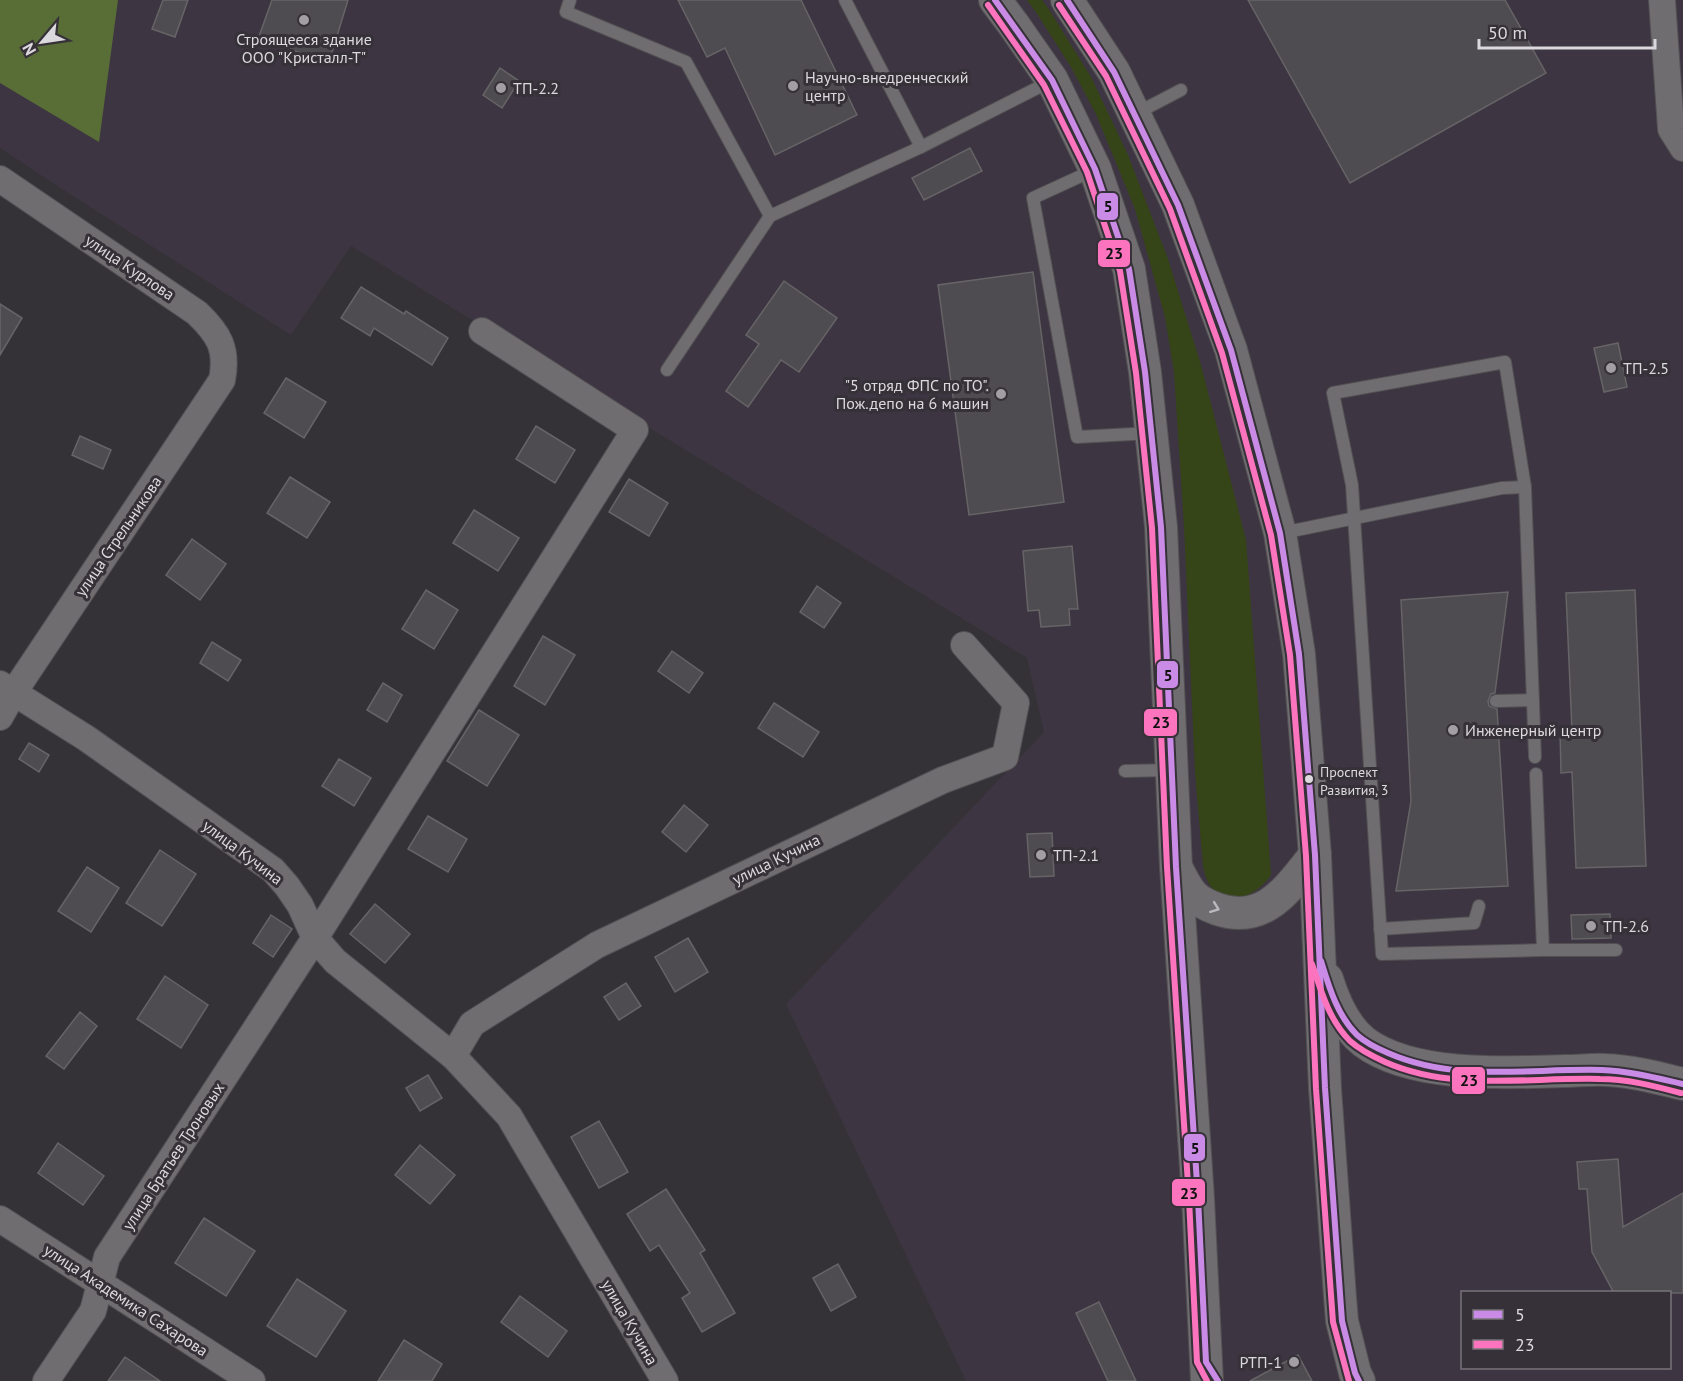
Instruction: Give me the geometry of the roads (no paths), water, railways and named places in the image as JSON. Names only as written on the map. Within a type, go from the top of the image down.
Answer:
[{"type":"street","points":[[995,0],[1052,80],[1095,169],[1129,269],[1145,372],[1161,527],[1176,867],[1210,1375]]},
{"type":"street","points":[[1067,0],[1114,72],[1178,205],[1231,350],[1280,533],[1299,654],[1316,855],[1325,1088],[1342,1321],[1359,1381]]},
{"type":"street","points":[[1662,0],[1671,129],[1683,148]]},
{"type":"street","name":"улица Курлова","points":[[0,179],[197,312],[209,324],[221,346],[225,364],[222,380]]},
{"type":"street","name":"улица Братьев Троновых","points":[[46,1381],[93,1311],[107,1257],[315,938],[635,430],[482,331]]},
{"type":"street","name":"улица Стрельникова","points":[[0,717],[7,688],[222,380]]},
{"type":"street","name":"улица Кучина","points":[[453,1056],[472,1024],[597,945],[943,780],[1005,758],[1016,703],[964,645]]},
{"type":"street","name":"улица Кучина","points":[[7,688],[86,738],[273,870],[288,886],[300,905],[315,938],[335,961],[453,1056],[509,1116],[665,1381]]},
{"type":"street","points":[[1176,867],[1193,895],[1208,905],[1224,911],[1244,914],[1261,909],[1279,898],[1316,855]]},
{"type":"street","points":[[1319,956],[1332,996],[1346,1022],[1364,1041],[1394,1058],[1425,1067],[1460,1070],[1520,1073],[1606,1070],[1683,1084]]},
{"type":"street","name":"улица Академика Сахарова","points":[[0,1219],[252,1381]]},
{"type":"lane","points":[[570,0],[566,12],[686,62],[770,216]]},
{"type":"lane","points":[[845,0],[921,147]]},
{"type":"lane","points":[[667,370],[770,216],[921,147],[1052,80]]},
{"type":"lane","points":[[1134,114],[1180,90]]},
{"type":"lane","points":[[1095,169],[1033,198],[1077,437],[1152,433]]},
{"type":"lane","points":[[1535,757],[1525,487],[1505,362],[1333,393],[1352,485],[1382,954],[1616,950]]},
{"type":"lane","points":[[1280,533],[1502,488],[1525,487]]},
{"type":"lane","points":[[1496,701],[1533,700]]},
{"type":"lane","points":[[1125,771],[1172,770]]},
{"type":"lane","points":[[1536,774],[1543,950]]},
{"type":"lane","points":[[1380,929],[1474,923],[1479,906]]},
{"type":"place","name":"Строящееся здание ООО \"Кристалл-Т\"","points":[[304,20]]},
{"type":"place","name":"Научно-внедренческий центр","points":[[793,86]]},
{"type":"place","name":"ТП-2.2","points":[[501,88]]},
{"type":"place","name":"ТП-2.5","points":[[1611,368]]},
{"type":"place","name":"\"5 отряд ФПС по ТО\". Пож.депо на 6 машин","points":[[1001,394]]},
{"type":"place","name":"Инженерный центр","points":[[1453,730]]},
{"type":"place","name":"Проспект Развития, 3","points":[[1309,779]]},
{"type":"place","name":"ТП-2.1","points":[[1041,855]]},
{"type":"place","name":"ТП-2.6","points":[[1591,926]]},
{"type":"place","name":"РТП-1","points":[[1294,1362]]}]
